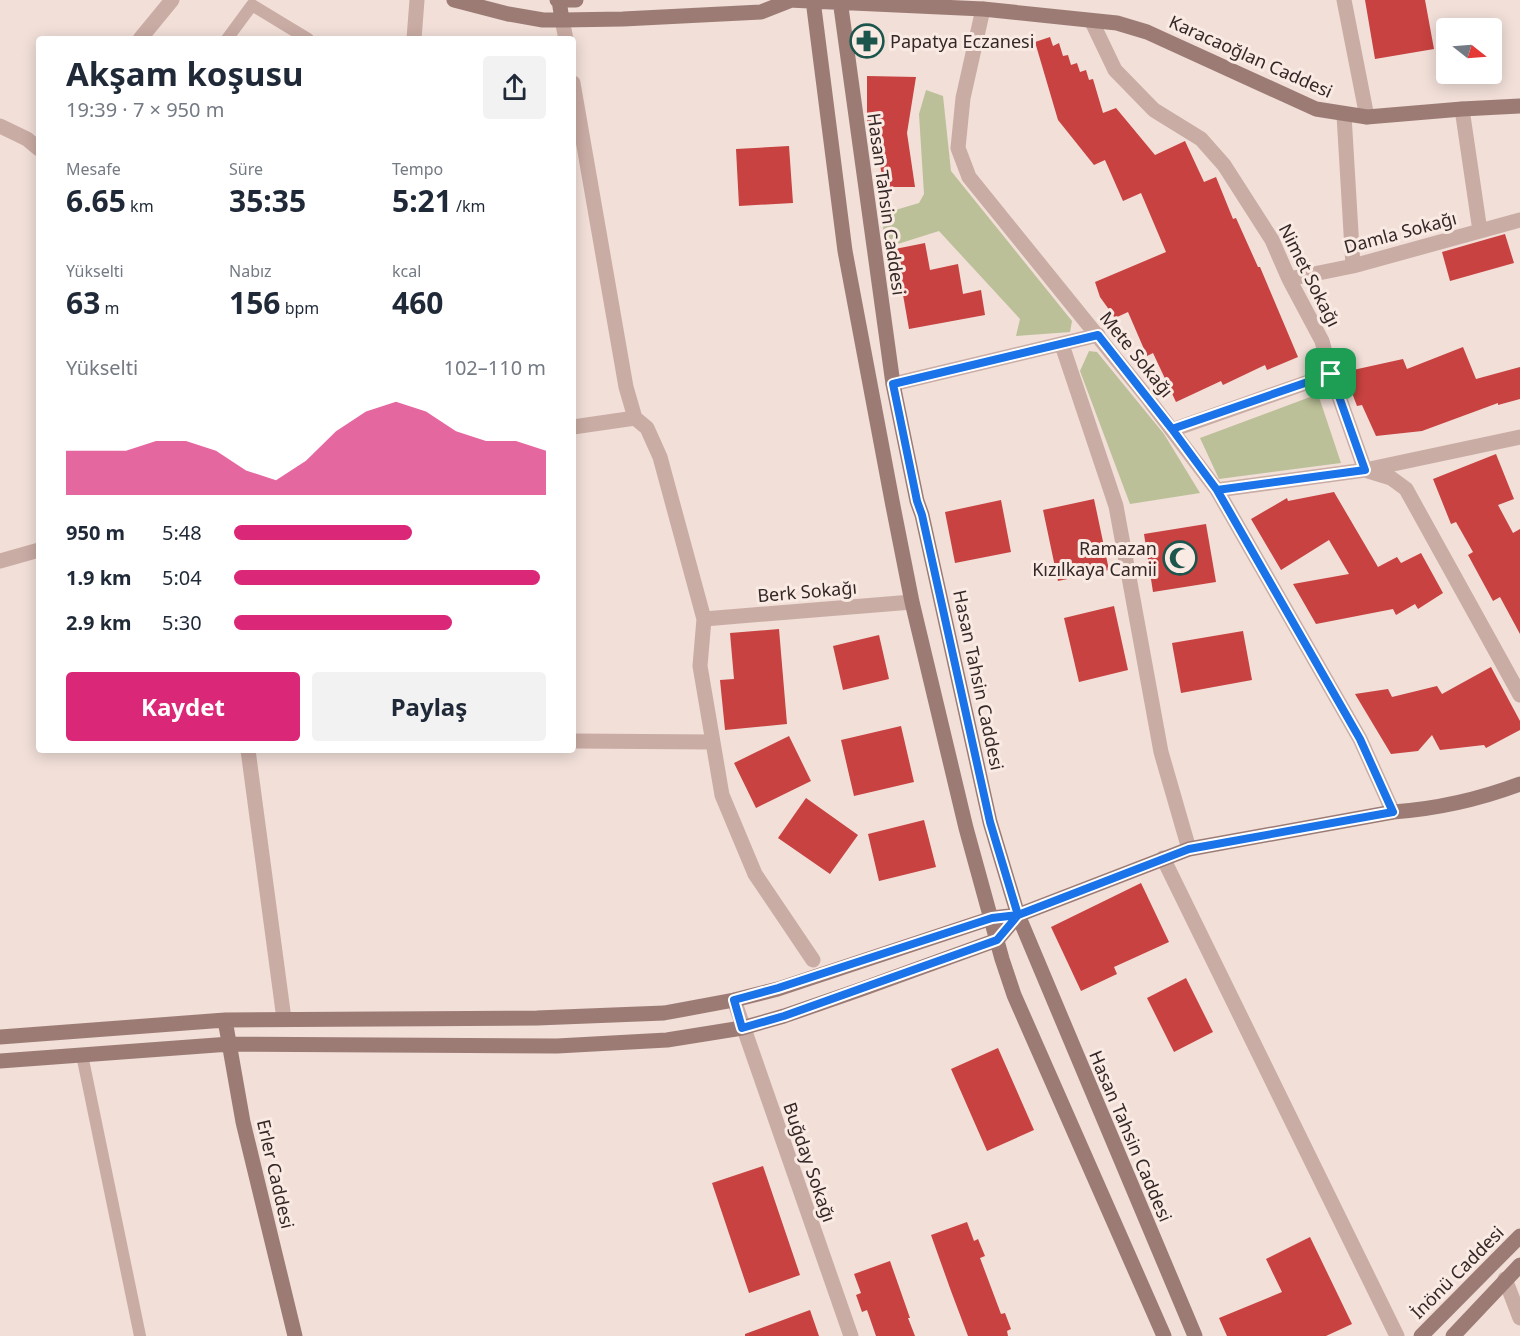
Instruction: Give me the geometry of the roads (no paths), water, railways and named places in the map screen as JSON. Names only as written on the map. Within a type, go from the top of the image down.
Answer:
[{"type":"main road","name":"Karacaoğlan Caddesi","points":[[454,0],[508,14],[543,20],[623,19],[761,12],[788,0],[983,9],[1012,6],[1092,22],[1117,23],[1147,32],[1316,109],[1344,115],[1367,117],[1520,106]]},
{"type":"main road","points":[[562,20],[558,0],[576,0]]},
{"type":"main road","points":[[814,0],[845,251],[912,602],[966,828],[1014,995],[1164,1336]]},
{"type":"main road","name":"Hasan Tahsin Caddesi","points":[[840,1],[893,384],[917,501],[990,822],[1018,915],[1195,1336]]},
{"type":"main road","points":[[0,1038],[225,1020],[560,1017],[664,1013],[734,1000],[778,988],[992,918],[1018,915],[1189,849],[1393,812],[1419,810],[1503,791],[1520,784]]},
{"type":"main road","points":[[0,1061],[230,1044],[557,1046],[667,1040],[742,1028],[784,1016],[997,940],[1018,915]]},
{"type":"main road","name":"Erler Caddesi","points":[[225,1020],[243,1122],[295,1336]]},
{"type":"main road","name":"İnönü Caddesi","points":[[1421,1336],[1520,1236]]},
{"type":"main road","points":[[1453,1336],[1520,1265]]},
{"type":"street","points":[[142,36],[172,0]]},
{"type":"street","points":[[414,36],[417,0]]},
{"type":"street","points":[[1344,0],[1367,117]]},
{"type":"street","name":"Mete Sokağı","points":[[983,9],[963,98],[958,148],[969,177],[1098,335],[1217,490],[1360,739],[1393,812]]},
{"type":"street","points":[[562,20],[565,36]]},
{"type":"street","name":"Nimet Sokağı","points":[[1092,22],[1115,70],[1154,110],[1201,140],[1224,165],[1272,240],[1289,279],[1322,341],[1331,374],[1365,470]]},
{"type":"street","points":[[576,101],[626,387],[635,418],[647,428],[660,457],[704,619],[699,666],[722,795],[755,874],[813,960]]},
{"type":"street","points":[[1462,109],[1480,231]]},
{"type":"street","points":[[1344,115],[1353,266]]},
{"type":"street","points":[[0,126],[27,139],[36,146]]},
{"type":"street","name":"Damla Sokağı","points":[[1289,279],[1353,266],[1520,220]]},
{"type":"street","points":[[893,384],[1098,335]]},
{"type":"street","points":[[1062,345],[1116,506],[1161,752],[1189,849]]},
{"type":"street","points":[[1172,429],[1331,374]]},
{"type":"street","points":[[576,428],[635,418]]},
{"type":"street","points":[[1217,490],[1365,470],[1520,437]]},
{"type":"street","points":[[1365,470],[1391,478],[1406,489],[1520,695]]},
{"type":"street","points":[[0,561],[36,551]]},
{"type":"street","name":"Berk Sokağı","points":[[704,619],[912,602]]},
{"type":"street","points":[[576,741],[713,742]]},
{"type":"street","points":[[248,753],[284,1019]]},
{"type":"street","points":[[1163,858],[1397,1336]]},
{"type":"street","name":"Buğday Sokağı","points":[[734,1000],[851,1336]]},
{"type":"street","points":[[1506,1279],[1520,1318]]},
{"type":"lane","points":[[229,36],[252,5],[303,36]]},
{"type":"lane","points":[[82,1055],[140,1336]]},
{"type":"place","name":"Papatya Eczanesi","points":[[867,41]]},
{"type":"place","name":"Ramazan Kızılkaya Camii","points":[[1180,558]]}]
